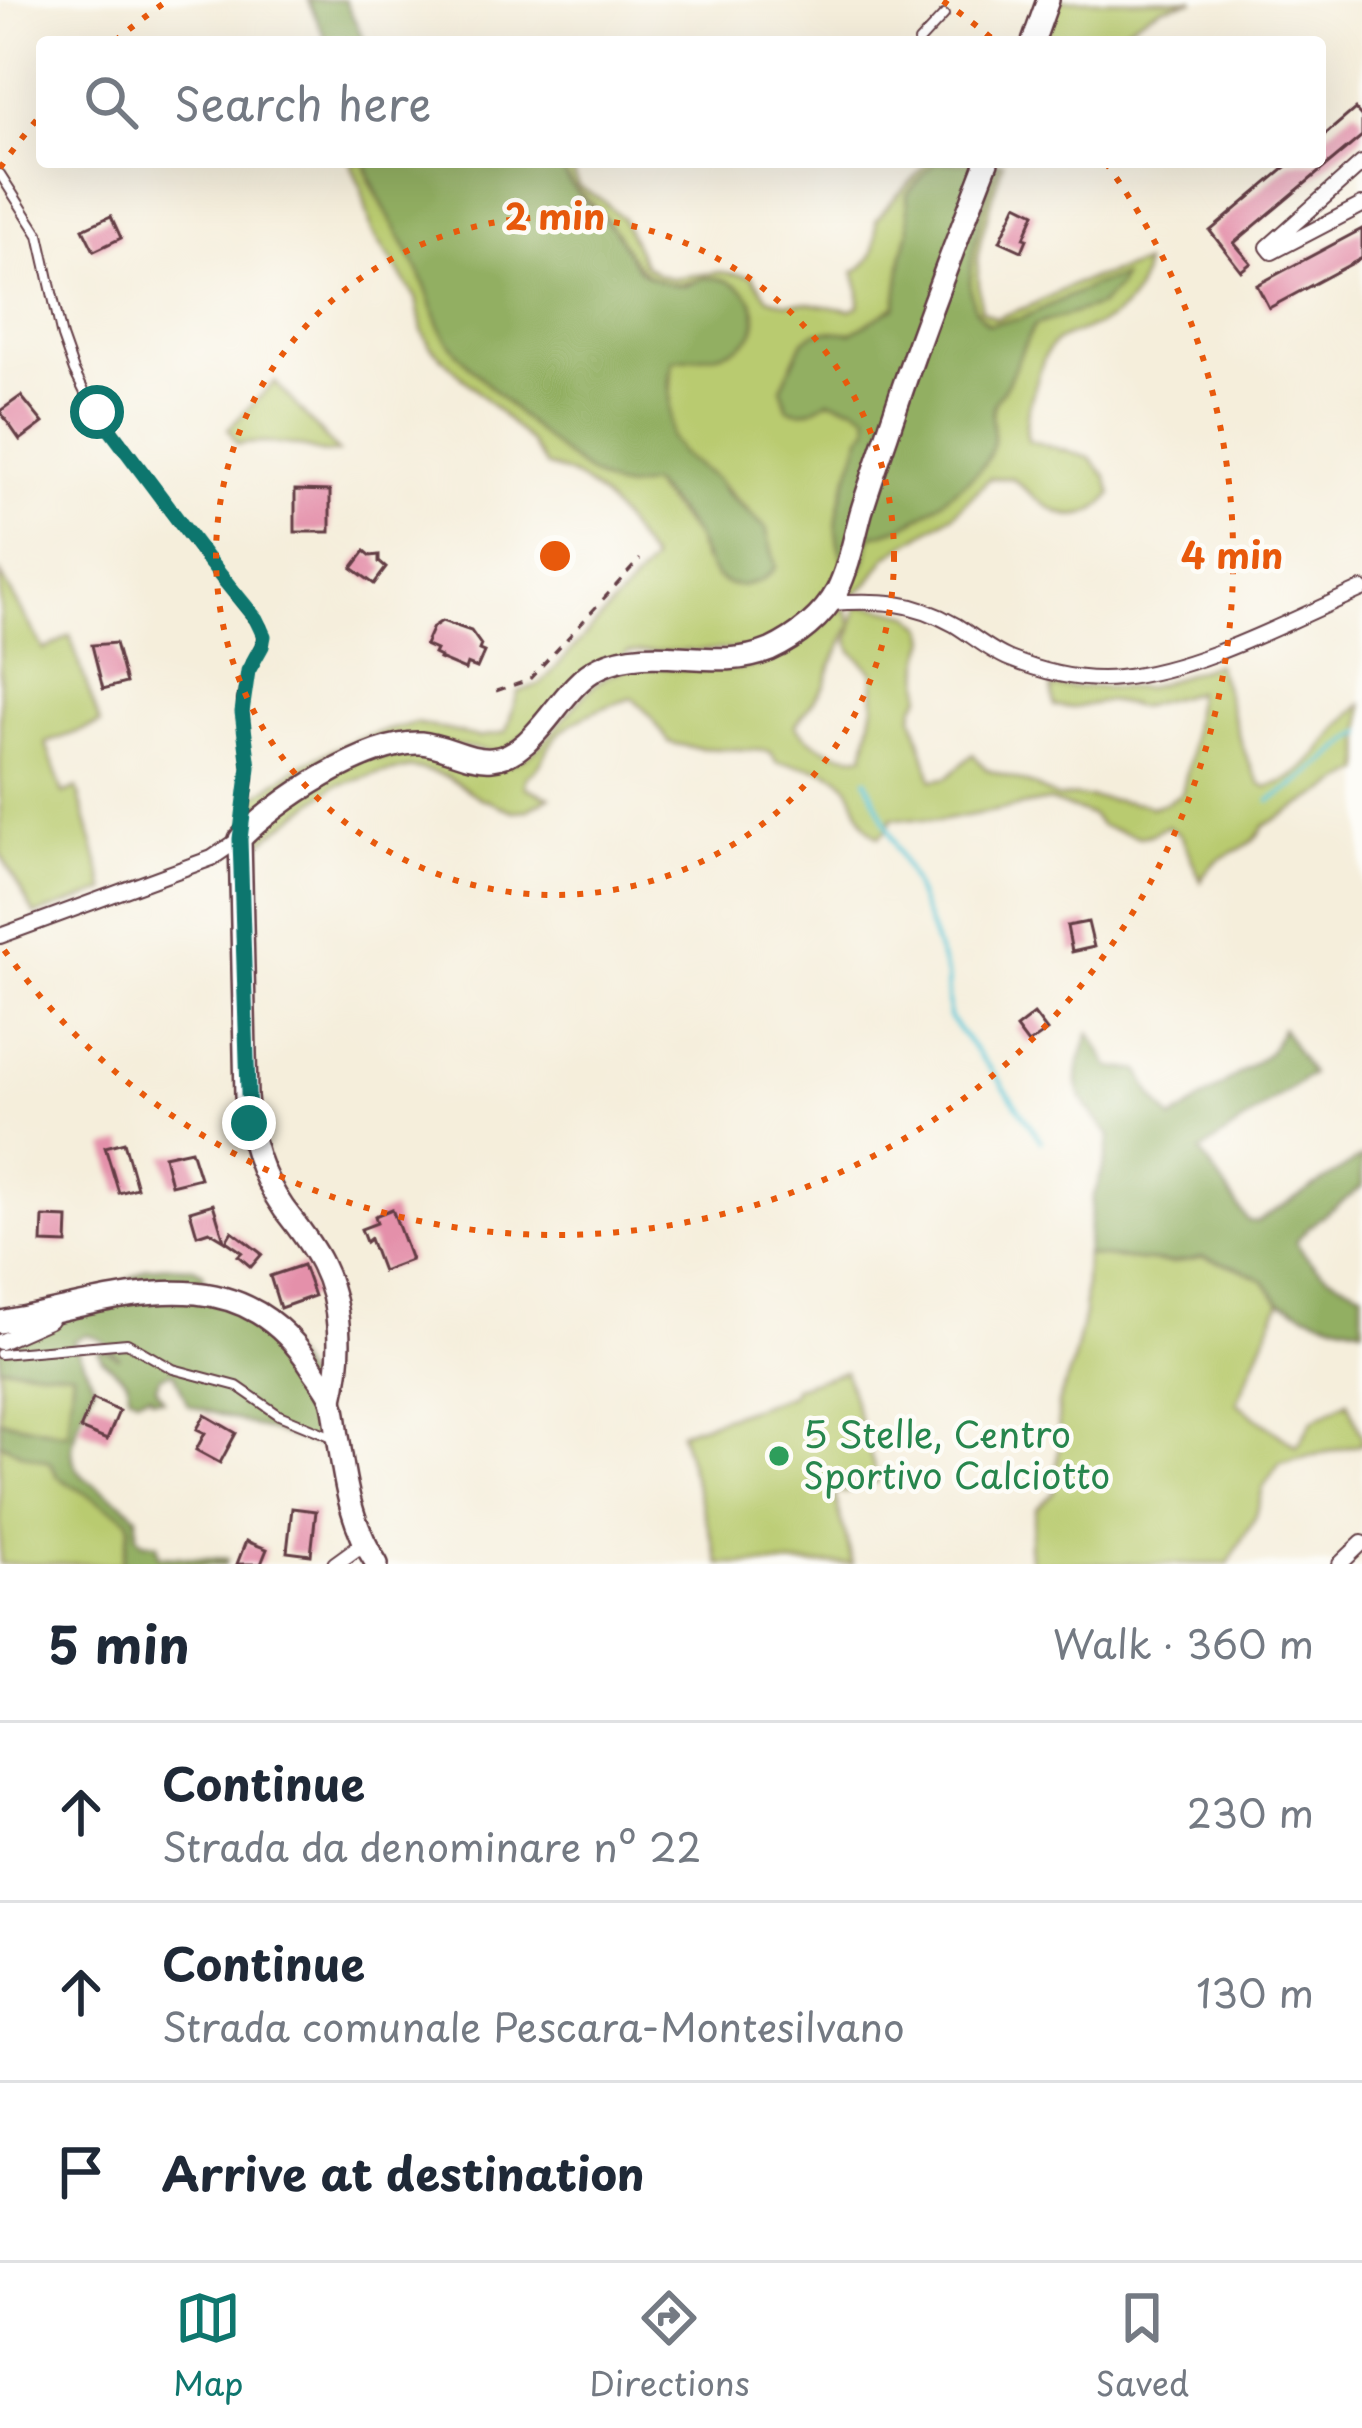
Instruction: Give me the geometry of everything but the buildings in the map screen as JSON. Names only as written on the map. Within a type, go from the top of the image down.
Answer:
[{"type":"street","points":[[1035,36],[1048,0]]},
{"type":"street","points":[[1362,163],[1268,247],[1272,252],[1362,205]]},
{"type":"street","points":[[0,936],[212,859],[284,800],[370,754],[418,743],[478,758],[498,758],[515,752],[573,688],[603,665],[658,656],[719,661],[754,655],[787,640],[820,615],[846,568],[926,322],[985,168]]},
{"type":"street","points":[[830,603],[875,600],[904,604],[953,625],[1007,658],[1082,678],[1115,679],[1190,662],[1362,589]]},
{"type":"street","points":[[240,839],[249,1123],[264,1175],[319,1260],[331,1291],[340,1352],[332,1399],[338,1439],[349,1502],[377,1564]]},
{"type":"street","points":[[4,1322],[150,1291],[227,1299],[279,1327],[299,1348],[332,1399]]},
{"type":"street","points":[[0,1342],[77,1307]]},
{"type":"street","points":[[335,1564],[364,1543]]},
{"type":"street","points":[[1340,1564],[1362,1543]]},
{"type":"lane","points":[[925,36],[944,15]]},
{"type":"lane","points":[[0,174],[39,235],[58,325],[82,388],[261,627],[263,641],[248,671],[242,700],[249,778],[240,839]]},
{"type":"lane","points":[[0,1354],[127,1343],[173,1369],[237,1386],[279,1415],[338,1439]]},
{"type":"path","points":[[496,691],[529,680],[640,559]]},
{"type":"green space","points":[[308,0],[345,0],[362,36],[324,36]]},
{"type":"green space","points":[[1059,0],[1195,0],[1161,8],[1114,36],[1046,36]]},
{"type":"green space","points":[[353,168],[367,168],[422,277],[445,337],[636,485],[651,484],[695,536],[704,560],[748,510],[674,444],[670,422],[673,359],[737,347],[704,278],[666,283],[641,269],[563,168],[571,168],[578,186],[622,218],[644,264],[659,275],[721,272],[752,276],[768,298],[785,303],[850,310],[859,306],[854,272],[871,257],[876,221],[922,168],[1001,168],[977,260],[981,310],[996,318],[1077,283],[1144,263],[1136,291],[1118,313],[1052,345],[1028,411],[1028,440],[1090,458],[1106,476],[1112,494],[1098,507],[1073,516],[1061,513],[1012,478],[990,478],[954,514],[887,556],[869,583],[851,597],[756,649],[628,652],[502,753],[446,744],[374,759],[422,754],[480,765],[510,764],[538,747],[585,694],[612,674],[638,667],[733,669],[770,661],[846,608],[852,624],[825,685],[795,726],[826,749],[864,755],[874,705],[873,672],[849,642],[857,606],[872,606],[911,615],[925,628],[928,639],[922,657],[921,696],[913,716],[932,780],[946,778],[973,754],[986,769],[1057,798],[1152,807],[1166,803],[1182,793],[1196,692],[1139,707],[1108,701],[1073,708],[1054,706],[1051,687],[1146,688],[1216,664],[1246,756],[1261,785],[1284,781],[1304,769],[1362,704],[1362,771],[1264,826],[1249,843],[1215,863],[1201,881],[1181,835],[1167,826],[1140,837],[1101,826],[1091,815],[1049,801],[940,821],[892,818],[879,837],[866,825],[848,787],[836,775],[776,762],[771,752],[669,742],[632,698],[586,716],[555,738],[538,767],[526,777],[525,787],[549,797],[528,810],[513,811],[447,777],[411,768],[335,786],[246,854],[252,799],[301,765],[354,740],[415,723],[479,737],[506,732],[518,692],[541,684],[652,562],[608,503],[580,480],[546,466],[530,442],[430,346],[416,298],[372,231]]},
{"type":"green space","points":[[367,168],[563,168],[642,272],[681,285],[720,279],[748,295],[756,318],[744,342],[715,355],[673,360],[671,437],[684,457],[716,479],[766,528],[776,567],[759,581],[724,583],[712,571],[686,522],[652,484],[619,488],[597,478],[526,421],[443,333],[422,279]]},
{"type":"green space","points":[[930,168],[997,168],[976,235],[970,275],[975,308],[987,324],[1020,319],[1122,277],[1100,305],[1035,325],[994,405],[994,440],[985,462],[924,514],[871,536],[865,563],[855,575],[838,543],[837,526],[861,437],[869,427],[868,415],[829,400],[805,411],[788,409],[781,388],[803,341],[814,333],[851,333],[896,306],[909,231],[907,194]]},
{"type":"green space","points":[[275,382],[338,452],[284,444],[237,444],[228,429]]},
{"type":"green space","points":[[0,573],[44,650],[70,636],[100,724],[46,743],[63,794],[77,788],[106,891],[35,915],[0,853]]},
{"type":"green space","points":[[1282,1028],[1311,1074],[1201,1152],[1248,1221],[1257,1222],[1362,1157],[1362,1186],[1296,1242],[1324,1272],[1362,1291],[1362,1328],[1280,1302],[1264,1281],[1204,1257],[1172,1263],[1086,1255],[1093,1198],[1110,1136],[1078,1088],[1079,1066],[1090,1032],[1110,1067],[1140,1071],[1172,1120],[1270,1052]]},
{"type":"green space","points":[[1086,1255],[1172,1263],[1203,1257],[1264,1281],[1280,1302],[1237,1403],[1297,1447],[1313,1420],[1348,1401],[1362,1444],[1280,1463],[1263,1488],[1256,1516],[1228,1564],[1031,1564],[1029,1545],[1036,1509],[1054,1492],[1058,1403],[1084,1314]]},
{"type":"green space","points":[[170,1266],[203,1273],[205,1288],[271,1330],[319,1404],[329,1449],[188,1405],[174,1372],[160,1376],[156,1387],[163,1399],[128,1394],[127,1380],[98,1351],[120,1358],[87,1334],[73,1341],[94,1384],[74,1435],[73,1460],[89,1481],[137,1516],[137,1536],[142,1542],[157,1544],[159,1556],[227,1559],[226,1564],[122,1564],[128,1519],[58,1477],[50,1462],[0,1442],[0,1420],[67,1434],[73,1372],[0,1366],[0,1348],[126,1289],[129,1279],[147,1268]]},
{"type":"green space","points":[[0,1366],[73,1371],[68,1434],[0,1420]]},
{"type":"green space","name":"5 Stelle, Centro Sportivo Calciotto","points":[[845,1371],[878,1481],[834,1492],[853,1564],[719,1564],[680,1432],[791,1395],[795,1387]]},
{"type":"green space","points":[[0,1442],[50,1462],[58,1477],[128,1519],[122,1564],[0,1564]]},
{"type":"waterway","points":[[1270,801],[1362,732]]},
{"type":"waterway","points":[[866,779],[895,843]]},
{"type":"waterway","points":[[896,847],[947,975],[949,1017],[1041,1141]]},
{"type":"place","name":"5 Stelle, Centro Sportivo Calciotto","points":[[779,1456]]},
{"type":"route","points":[[97,412],[256,619],[264,636],[248,671],[242,712],[249,767],[240,839],[249,1123]]}]
